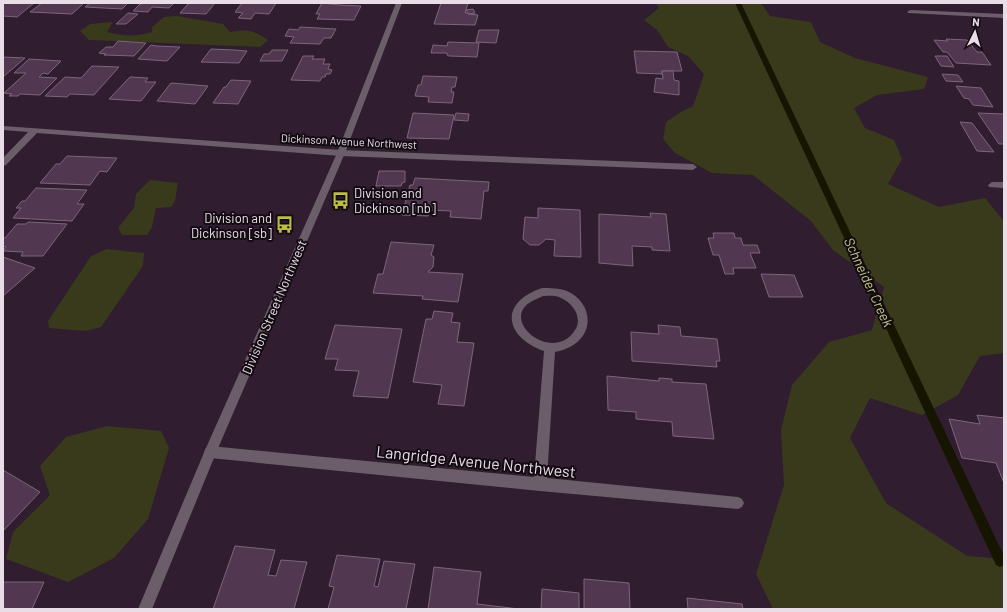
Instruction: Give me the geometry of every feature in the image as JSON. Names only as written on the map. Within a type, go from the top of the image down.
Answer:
[{"type":"street","name":"Division Street Northwest","points":[[145,609],[210,452],[341,153],[399,3]]},
{"type":"street","points":[[910,12],[1004,16]]},
{"type":"street","name":"Dickinson Avenue Northwest","points":[[3,128],[341,153],[693,167]]},
{"type":"street","points":[[3,163],[35,130]]},
{"type":"street","points":[[992,185],[1004,185]]},
{"type":"street","points":[[542,292],[563,294],[573,299],[580,307],[583,316],[583,326],[579,335],[566,344],[550,347],[539,345],[529,340],[521,333],[517,325],[516,316],[518,307],[524,300],[532,295],[542,292]]},
{"type":"street","points":[[540,485],[550,347]]},
{"type":"street","name":"Langridge Avenue Northwest","points":[[210,452],[738,503]]},
{"type":"green space","points":[[655,3],[761,3],[770,16],[811,22],[820,42],[855,58],[928,77],[924,89],[877,95],[854,108],[865,128],[894,140],[902,159],[888,184],[939,207],[985,198],[1003,220],[1004,353],[980,356],[958,395],[922,415],[870,398],[850,438],[886,503],[967,556],[1004,559],[1004,609],[773,609],[756,574],[784,485],[781,430],[792,385],[829,342],[872,330],[884,287],[833,250],[811,221],[753,175],[712,173],[675,153],[663,139],[666,122],[693,106],[704,74],[688,56],[668,47],[657,30],[644,20],[659,8]]},
{"type":"green space","points":[[177,16],[223,24],[230,32],[250,31],[268,40],[260,47],[89,40],[80,31],[90,24],[113,22],[107,32],[124,35],[140,35],[152,32],[152,27],[164,17]]},
{"type":"green space","points":[[150,180],[178,183],[175,201],[171,207],[156,208],[152,227],[147,235],[122,235],[118,228],[134,208],[136,194]]},
{"type":"green space","points":[[107,249],[144,253],[143,266],[101,327],[86,331],[49,328],[48,321],[91,256]]},
{"type":"green space","points":[[107,426],[161,431],[169,448],[148,519],[114,558],[68,582],[6,559],[13,532],[50,495],[40,466],[66,437]]},
{"type":"building","points":[[3,3],[34,3],[17,17],[3,16]]},
{"type":"building","points":[[42,3],[84,3],[72,14],[30,12]]},
{"type":"building","points":[[90,3],[128,3],[122,9],[85,7]]},
{"type":"building","points":[[174,3],[169,8],[152,7],[148,12],[133,11],[140,4]]},
{"type":"building","points":[[189,3],[215,3],[206,14],[180,13]]},
{"type":"building","points":[[242,3],[276,3],[269,14],[255,13],[251,19],[238,18],[243,13],[235,12]]},
{"type":"building","points":[[322,3],[361,6],[354,20],[317,19],[320,14],[316,14]]},
{"type":"building","points":[[441,3],[468,3],[465,13],[468,13],[466,10],[473,9],[475,13],[468,14],[478,15],[475,25],[434,24]]},
{"type":"building","points":[[128,13],[138,14],[126,24],[116,24]]},
{"type":"building","points":[[300,27],[336,29],[331,38],[324,38],[320,44],[290,43],[294,37],[285,36],[289,29],[298,30]]},
{"type":"building","points":[[479,30],[499,30],[496,43],[476,42]]},
{"type":"building","points":[[946,39],[967,40],[977,52],[982,52],[991,65],[956,63],[947,52],[943,52],[934,40],[948,41]]},
{"type":"building","points":[[118,41],[146,43],[134,56],[104,55],[106,54],[99,53],[106,47],[113,47]]},
{"type":"building","points":[[448,42],[479,43],[477,57],[449,56],[447,53],[431,53],[433,45],[447,46]]},
{"type":"building","points":[[151,45],[180,47],[167,61],[138,59]]},
{"type":"building","points":[[211,49],[247,51],[239,63],[201,62]]},
{"type":"building","points":[[272,50],[288,50],[282,61],[260,61],[264,54],[269,54]]},
{"type":"building","points":[[634,51],[677,52],[682,71],[662,71],[662,74],[637,73]]},
{"type":"building","points":[[303,56],[314,56],[312,59],[325,59],[323,64],[330,64],[328,69],[332,70],[330,74],[326,74],[320,81],[291,80]]},
{"type":"building","points":[[935,56],[947,56],[954,67],[941,66]]},
{"type":"building","points":[[3,57],[25,58],[3,77]]},
{"type":"building","points":[[29,59],[61,61],[48,74],[43,73],[39,77],[57,78],[40,95],[20,94],[18,96],[9,96],[12,94],[4,93],[26,73],[14,73]]},
{"type":"building","points":[[92,66],[119,67],[94,95],[70,94],[67,97],[45,96],[65,77],[81,78]]},
{"type":"building","points":[[662,71],[673,71],[674,80],[679,81],[679,95],[654,92],[656,78],[663,79]]},
{"type":"building","points":[[942,74],[958,75],[963,82],[946,81]]},
{"type":"building","points":[[423,76],[457,77],[455,87],[452,87],[451,92],[454,92],[452,103],[428,102],[429,97],[415,96],[418,85],[421,85]]},
{"type":"building","points":[[130,77],[148,78],[145,82],[156,82],[141,101],[109,99]]},
{"type":"building","points":[[231,80],[251,81],[238,104],[213,103],[224,87],[226,87]]},
{"type":"building","points":[[171,83],[208,86],[195,104],[157,101]]},
{"type":"building","points":[[956,86],[981,88],[993,107],[973,105],[969,99],[964,98]]},
{"type":"building","points":[[413,113],[454,115],[449,139],[407,138]]},
{"type":"building","points":[[456,113],[469,114],[468,121],[454,120]]},
{"type":"building","points":[[978,113],[1004,114],[1004,144],[999,144]]},
{"type":"building","points":[[960,122],[972,123],[994,152],[977,151]]},
{"type":"building","points":[[67,156],[117,158],[107,172],[100,171],[90,185],[40,183],[56,164],[60,164]]},
{"type":"building","points":[[379,171],[405,171],[405,182],[402,183],[401,186],[376,186]]},
{"type":"building","points":[[415,178],[489,182],[488,191],[484,191],[481,219],[450,217],[451,211],[429,210],[428,216],[402,215],[410,185],[413,185]]},
{"type":"building","points":[[36,188],[87,190],[77,204],[84,204],[72,221],[13,218],[21,208],[16,208],[22,201],[25,201]]},
{"type":"building","points":[[538,208],[580,210],[581,257],[554,256],[555,240],[546,239],[539,245],[530,245],[523,239],[525,217],[538,218]]},
{"type":"building","points":[[650,213],[666,214],[670,251],[652,250],[652,247],[632,246],[633,266],[599,263],[599,214],[651,217]]},
{"type":"building","points":[[28,222],[67,224],[43,256],[21,256],[23,252],[3,251],[6,247],[3,246],[3,238],[5,238],[17,224],[26,224]]},
{"type":"building","points":[[713,233],[734,233],[735,238],[741,238],[743,245],[757,245],[760,253],[750,253],[756,268],[733,268],[734,274],[725,274],[719,255],[713,255],[708,238],[714,238]]},
{"type":"building","points":[[391,242],[434,245],[431,255],[434,257],[433,267],[428,272],[463,274],[458,302],[422,299],[423,296],[373,293],[378,274],[383,274]]},
{"type":"building","points":[[3,257],[35,268],[3,296]]},
{"type":"building","points":[[761,274],[794,275],[803,297],[769,297]]},
{"type":"building","points":[[434,311],[453,313],[451,322],[460,323],[457,342],[474,343],[464,406],[438,404],[442,385],[413,382],[426,319],[432,319]]},
{"type":"building","points":[[335,325],[402,329],[388,398],[353,396],[359,371],[335,370],[338,359],[325,359]]},
{"type":"building","points":[[658,325],[680,327],[681,336],[717,339],[720,361],[716,361],[717,367],[632,361],[631,332],[659,334]]},
{"type":"building","points":[[607,376],[659,381],[659,378],[672,379],[672,382],[706,384],[714,439],[673,436],[672,422],[636,419],[636,412],[608,410]]},
{"type":"building","points":[[977,415],[1004,418],[1004,483],[996,463],[962,458],[949,419],[980,424]]},
{"type":"building","points":[[3,470],[40,492],[3,531]]},
{"type":"building","points":[[235,546],[275,550],[268,575],[276,576],[281,560],[307,562],[294,609],[213,609]]},
{"type":"building","points":[[337,555],[380,559],[374,586],[378,587],[384,561],[415,564],[406,609],[328,609],[334,587],[329,586]]},
{"type":"building","points":[[434,567],[481,572],[477,604],[519,609],[428,609]]},
{"type":"building","points":[[584,579],[629,583],[630,609],[584,609]]},
{"type":"building","points":[[3,582],[44,582],[32,609],[3,609]]},
{"type":"building","points":[[542,589],[579,593],[579,609],[541,609]]},
{"type":"building","points":[[687,598],[742,604],[743,609],[688,609]]},
{"type":"waterway","name":"Schneider Creek","points":[[738,3],[1000,561]]},
{"type":"place","name":"Division and Dickinson [nb]","points":[[341,200]]},
{"type":"place","name":"Division and Dickinson [sb]","points":[[285,225]]}]
